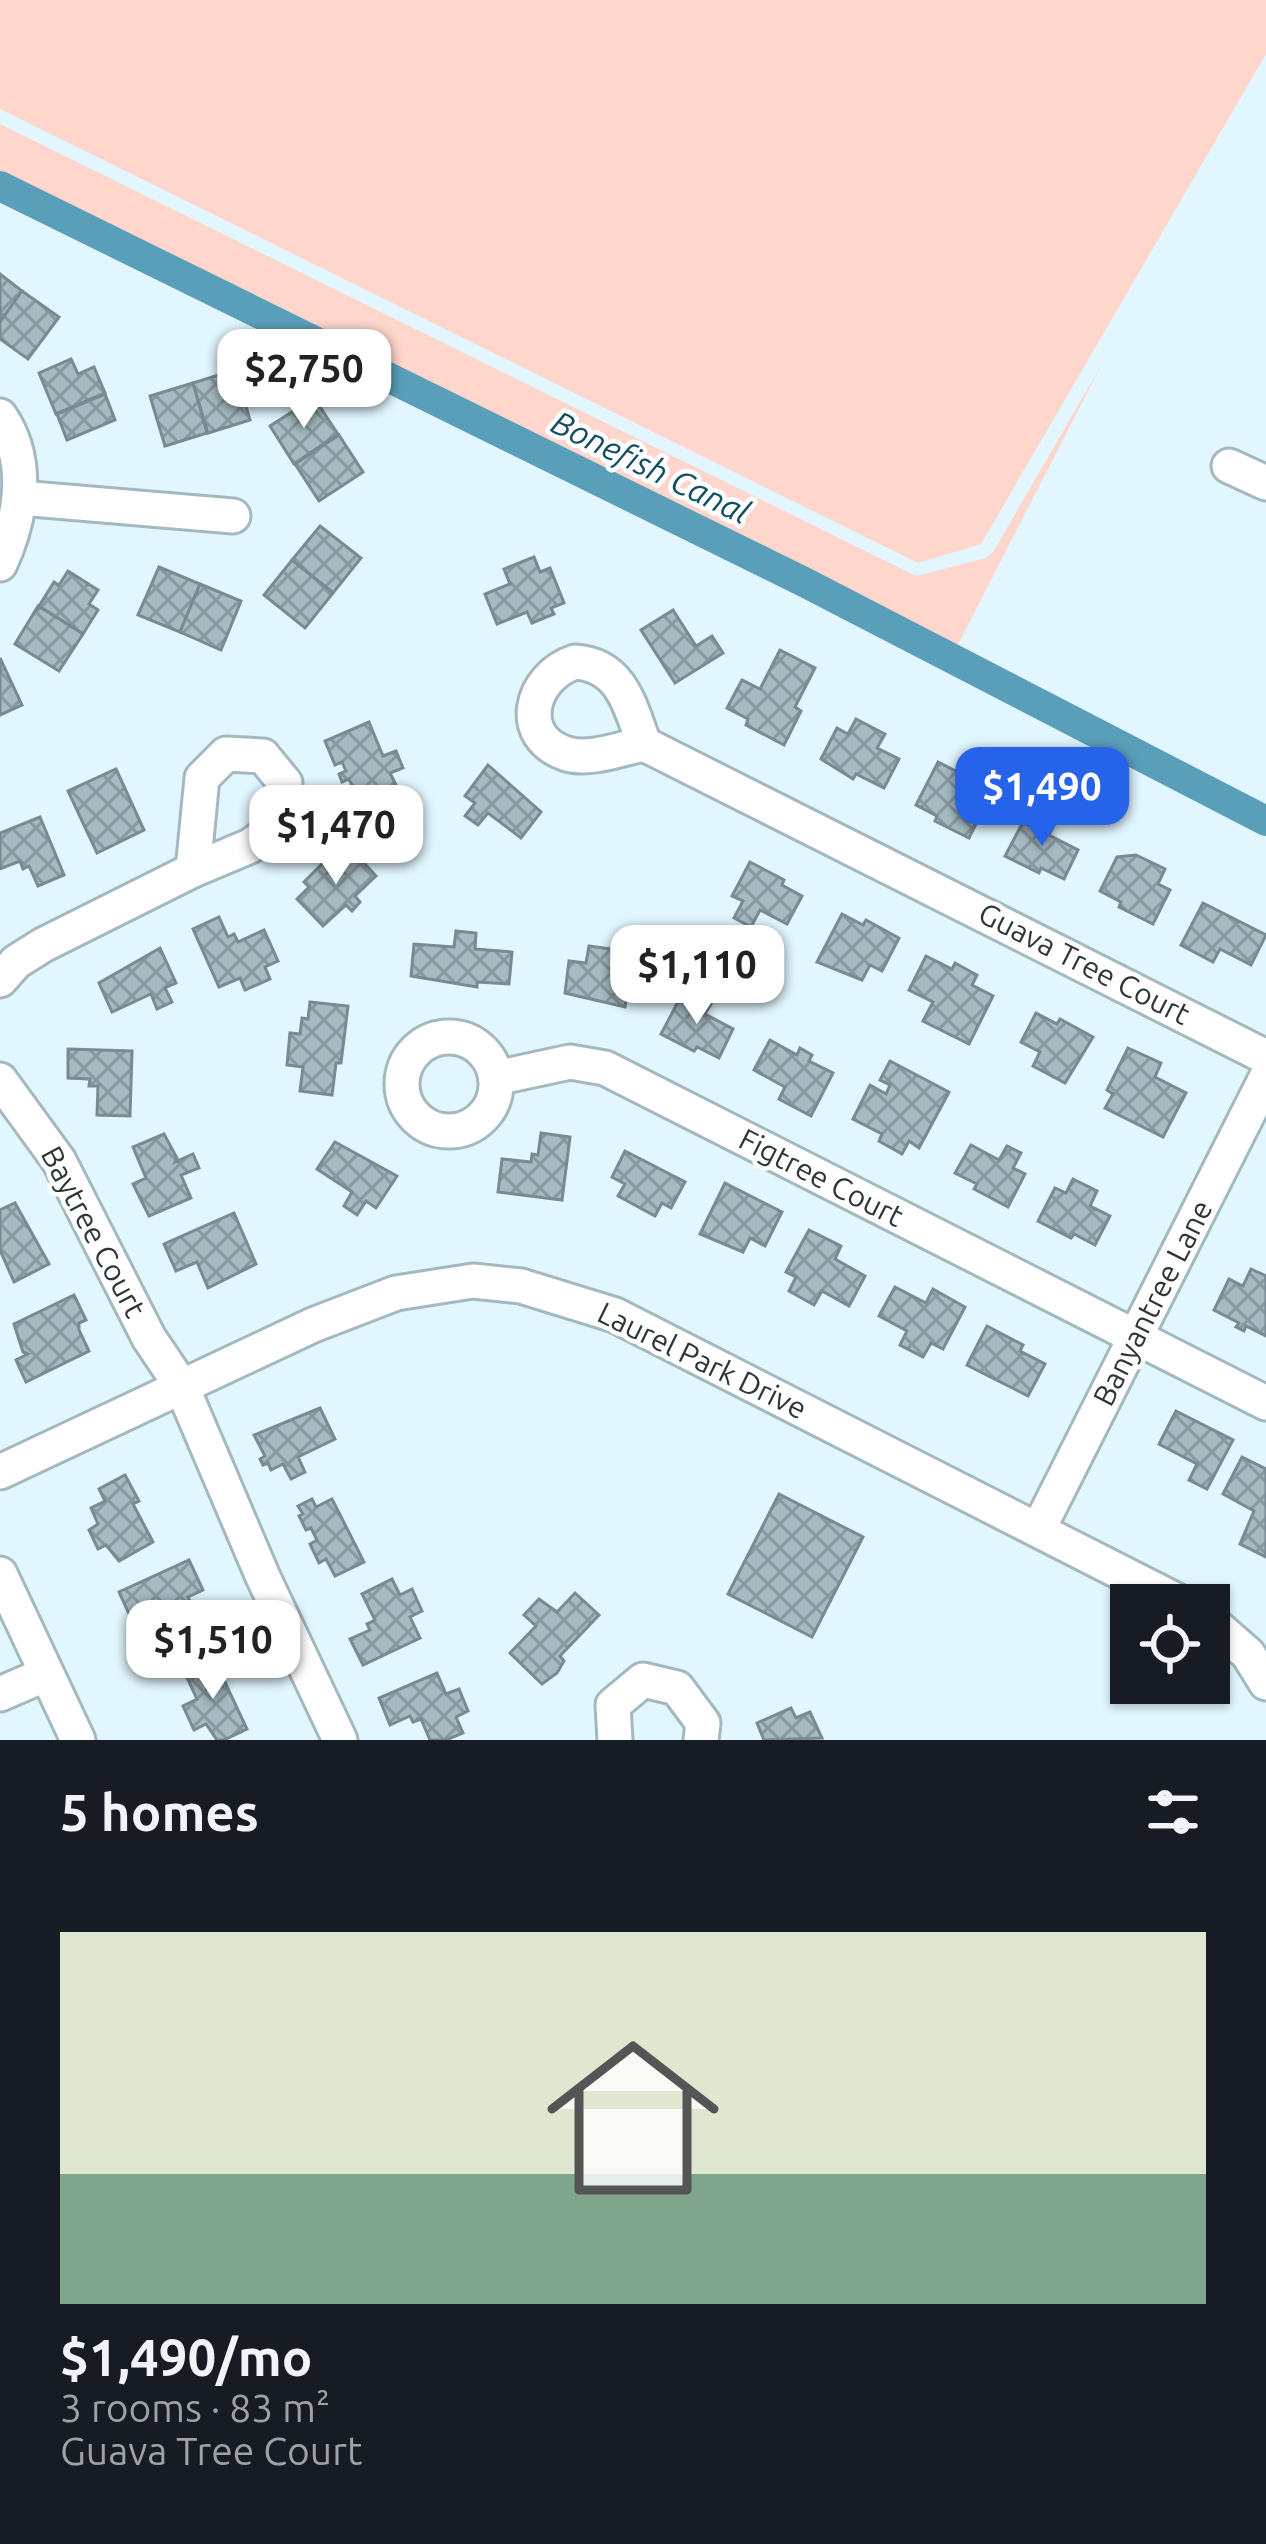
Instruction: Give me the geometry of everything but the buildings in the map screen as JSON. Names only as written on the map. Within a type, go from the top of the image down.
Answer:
[{"type":"street","points":[[0,416],[9,429],[18,464],[20,498],[14,534],[0,564]]},
{"type":"street","points":[[1229,466],[1266,483]]},
{"type":"street","points":[[20,498],[233,516]]},
{"type":"street","name":"Guava Tree Court","points":[[644,744],[1266,1057]]},
{"type":"street","points":[[0,980],[16,962],[43,945],[193,870]]},
{"type":"street","name":"Figtree Court","points":[[496,1078],[570,1062],[604,1068],[1266,1402]]},
{"type":"street","name":"Banyantree Lane","points":[[1039,1528],[1266,1078]]},
{"type":"street","name":"Baytree Court","points":[[0,1080],[59,1161],[149,1338],[182,1387],[263,1577],[340,1740]]},
{"type":"street","name":"Laurel Park Drive","points":[[0,1472],[314,1324],[396,1294],[472,1281],[521,1286],[615,1315],[1145,1584]]},
{"type":"street","points":[[0,1574],[10,1620],[46,1674],[78,1740]]},
{"type":"street","points":[[1230,1639],[1248,1654],[1266,1683]]},
{"type":"street","points":[[0,1694],[46,1674]]},
{"type":"street","points":[[615,1740],[613,1705],[643,1680],[677,1688],[703,1723],[701,1740]]},
{"type":"shaded area","points":[[0,0],[1266,0],[1266,54],[981,544],[918,563],[0,109]]},
{"type":"shaded area","points":[[0,124],[916,576],[986,558],[993,552],[1102,364],[950,660],[0,175]]},
{"type":"waterway","name":"Bonefish Canal","points":[[0,186],[806,583],[1266,821]]}]
